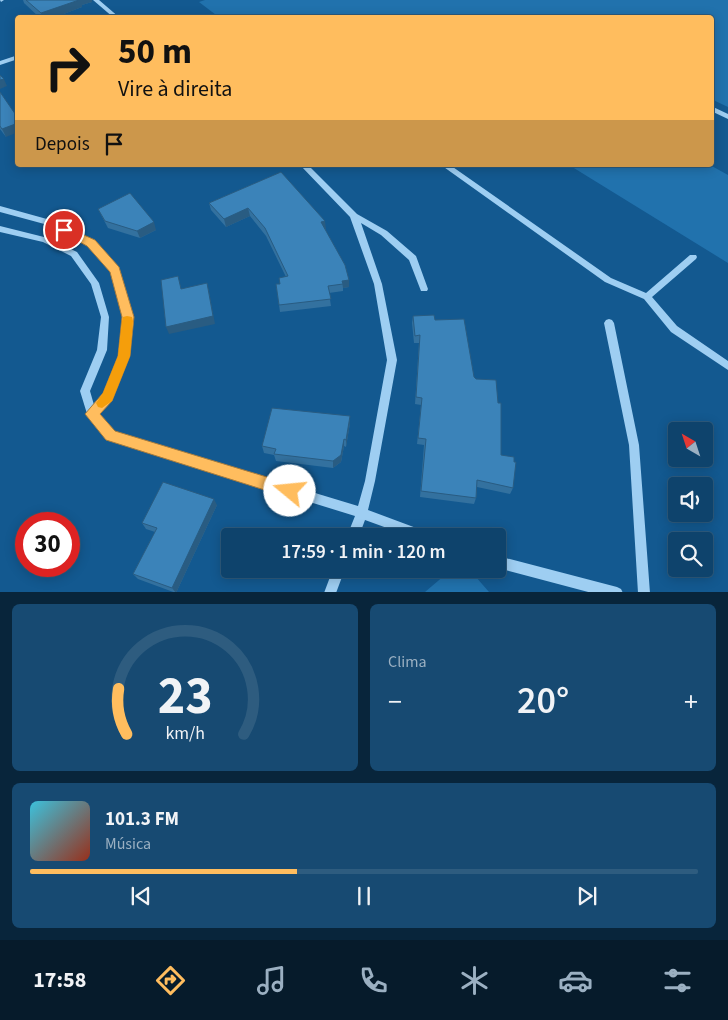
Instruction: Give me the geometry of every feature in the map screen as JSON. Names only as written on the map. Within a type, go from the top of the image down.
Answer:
[{"type":"street","points":[[96,0],[114,15]]},
{"type":"street","points":[[0,63],[15,57]]},
{"type":"street","points":[[714,110],[728,117]]},
{"type":"street","points":[[306,167],[354,216],[384,234],[413,258],[424,289]]},
{"type":"street","points":[[448,167],[608,280],[647,297],[674,329],[728,366]]},
{"type":"street","points":[[0,209],[51,223],[91,243],[115,270],[128,317],[124,356],[108,397],[92,414]]},
{"type":"street","points":[[354,216],[378,284],[392,360],[362,513],[356,528]]},
{"type":"street","points":[[0,229],[45,240],[74,254],[95,283],[105,317],[102,350],[85,392],[92,414],[110,436],[362,513],[402,528]]},
{"type":"street","points":[[647,297],[693,257]]},
{"type":"street","points":[[609,323],[634,445],[644,592]]},
{"type":"street","points":[[506,564],[617,592]]},
{"type":"street","points":[[330,592],[335,578]]},
{"type":"shaded area","points":[[205,0],[728,0],[728,107],[714,100],[714,15],[216,15],[199,2]]},
{"type":"shaded area","points":[[572,167],[714,167],[728,175],[728,263]]},
{"type":"shaded area","points":[[441,578],[477,578],[489,592],[425,592]]},
{"type":"building","points":[[26,0],[79,0],[41,13]]},
{"type":"building","points":[[0,92],[15,114],[15,124],[2,129],[0,126]]},
{"type":"building","points":[[281,172],[325,221],[321,222],[345,265],[349,280],[342,281],[343,284],[328,286],[331,299],[279,305],[276,284],[280,284],[279,278],[288,276],[265,228],[248,208],[224,219],[209,203]]},
{"type":"building","points":[[130,193],[154,222],[137,231],[105,221],[98,209]]},
{"type":"building","points":[[178,276],[181,289],[207,283],[213,316],[166,327],[161,280]]},
{"type":"building","points":[[434,315],[435,320],[464,319],[474,377],[476,379],[496,380],[498,403],[501,403],[501,455],[514,457],[514,462],[516,462],[513,488],[477,480],[476,498],[421,491],[426,439],[418,438],[422,398],[416,397],[420,335],[415,336],[413,316]]},
{"type":"building","points":[[272,408],[350,416],[341,455],[333,461],[274,454],[276,449],[262,446]]},
{"type":"building","points":[[163,482],[214,499],[172,588],[133,574],[157,528],[142,523]]},
{"type":"slow traffic","points":[[102,403],[108,397],[124,356],[127,321]]},
{"type":"route","points":[[64,230],[91,243],[115,270],[128,317],[124,356],[108,397],[92,414],[110,436],[290,491]]}]
